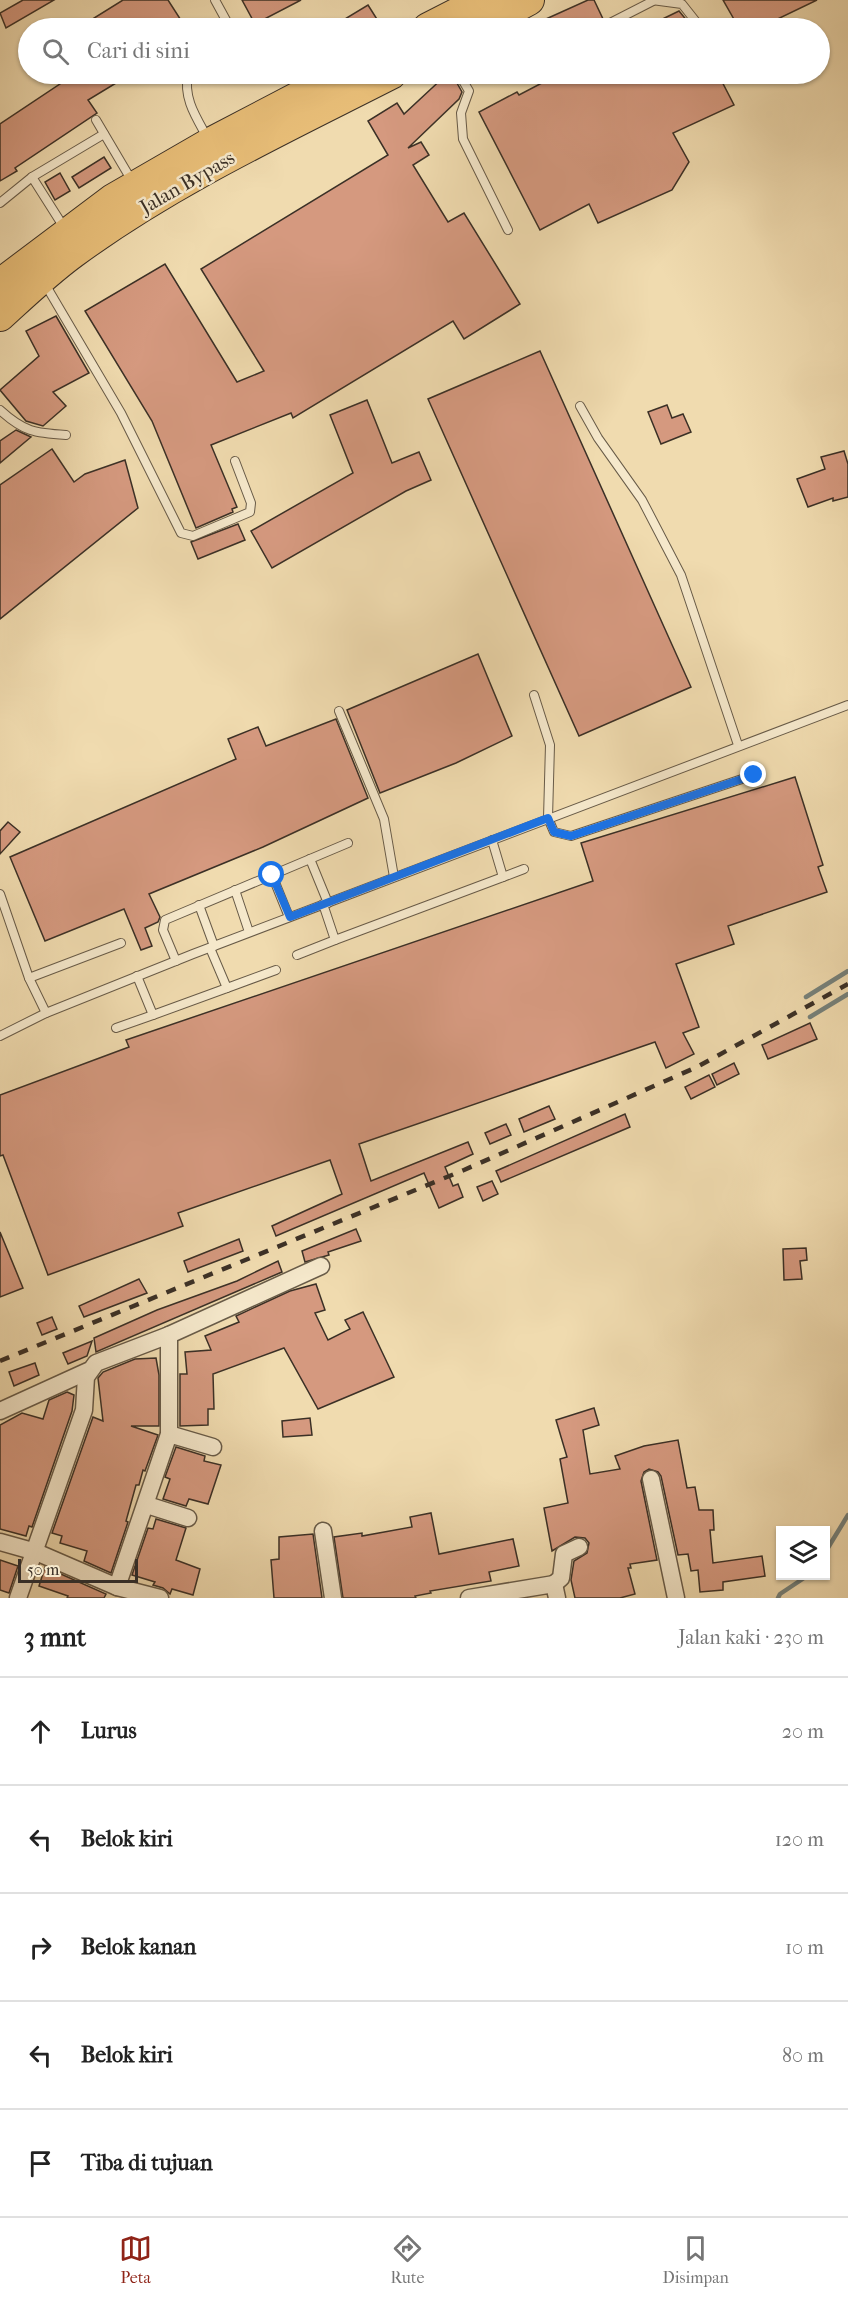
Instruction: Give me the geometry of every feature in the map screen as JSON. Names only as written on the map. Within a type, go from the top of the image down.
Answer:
[{"type":"highway","points":[[488,18],[529,0]]},
{"type":"highway","name":"Jalan Bypass","points":[[1,281],[66,232],[135,186],[314,84]]},
{"type":"highway","name":"Jalan Bypass","points":[[0,316],[42,278],[85,244],[154,199],[214,165],[372,84]]},
{"type":"street","points":[[0,1411],[88,1371],[96,1363],[168,1335],[321,1266]]},
{"type":"street","points":[[109,1589],[147,1505],[169,1434],[168,1335]]},
{"type":"street","points":[[18,1598],[84,1410],[88,1371]]},
{"type":"street","points":[[169,1434],[213,1446]]},
{"type":"street","points":[[651,1479],[676,1598]]},
{"type":"street","points":[[147,1505],[188,1518]]},
{"type":"street","points":[[323,1531],[333,1598]]},
{"type":"street","points":[[0,1542],[36,1552],[109,1589],[160,1598]]},
{"type":"street","points":[[469,1598],[555,1591],[561,1578],[564,1554],[579,1547]]},
{"type":"lane","points":[[215,0],[226,18]]},
{"type":"lane","points":[[620,18],[653,1],[682,4],[693,18]]},
{"type":"lane","points":[[186,84],[191,106],[210,143]]},
{"type":"lane","points":[[465,84],[469,91],[461,113],[463,139],[508,230]]},
{"type":"lane","points":[[96,120],[135,186]]},
{"type":"lane","points":[[0,203],[32,177],[104,134]]},
{"type":"lane","points":[[32,177],[66,232]]},
{"type":"lane","points":[[42,278],[121,412],[181,533],[193,536],[249,512],[251,503],[235,461]]},
{"type":"lane","points":[[580,406],[598,438],[642,500],[681,575],[738,746]]},
{"type":"lane","points":[[0,410],[30,432],[66,435]]},
{"type":"lane","points":[[534,695],[550,746],[548,818],[554,832],[571,836],[754,775]]},
{"type":"lane","points":[[2,1034],[46,1013],[249,932],[848,705]]},
{"type":"lane","points":[[339,711],[384,819],[394,877]]},
{"type":"lane","points":[[492,840],[503,877]]},
{"type":"lane","points":[[176,961],[162,924],[165,920],[348,843]]},
{"type":"lane","points":[[310,859],[335,940]]},
{"type":"lane","points":[[297,955],[524,869]]},
{"type":"lane","points":[[272,875],[290,917]]},
{"type":"lane","points":[[235,890],[249,932]]},
{"type":"lane","points":[[0,894],[29,978],[46,1013]]},
{"type":"lane","points":[[199,905],[227,988]]},
{"type":"lane","points":[[29,978],[121,943]]},
{"type":"lane","points":[[116,1028],[276,970]]},
{"type":"lane","points":[[137,976],[153,1015]]},
{"type":"building","points":[[23,0],[54,0],[23,18],[18,18],[18,21],[6,28],[0,13]]},
{"type":"building","points":[[123,0],[168,0],[180,18],[94,18]]},
{"type":"building","points":[[242,0],[301,0],[266,18],[252,18]]},
{"type":"building","points":[[588,0],[594,0],[603,18],[548,18]]},
{"type":"building","points":[[723,0],[817,0],[780,18],[733,18]]},
{"type":"building","points":[[368,5],[376,18],[347,18]]},
{"type":"building","points":[[679,11],[685,18],[665,18]]},
{"type":"building","points":[[60,84],[114,84],[88,100],[97,113],[15,168],[17,171],[0,181],[0,124]]},
{"type":"building","points":[[436,84],[458,84],[462,92],[459,99],[408,148],[421,142],[429,155],[413,165],[448,222],[464,213],[520,304],[464,339],[453,321],[293,418],[291,413],[211,445],[237,507],[232,509],[233,512],[196,528],[152,421],[85,311],[165,264],[237,382],[264,371],[201,269],[388,155],[368,121],[397,103],[404,114]]},
{"type":"building","points":[[540,84],[723,84],[734,105],[673,133],[689,162],[672,190],[598,223],[589,204],[540,230],[479,112],[517,92],[519,95]]},
{"type":"building","points":[[104,157],[111,168],[79,188],[72,177]]},
{"type":"building","points":[[60,173],[70,191],[55,200],[45,182]]},
{"type":"building","points":[[56,316],[89,373],[53,392],[66,406],[43,426],[26,421],[0,390],[39,356],[26,331]]},
{"type":"building","points":[[540,351],[691,687],[579,736],[428,399]]},
{"type":"building","points":[[367,400],[392,463],[419,452],[431,480],[406,491],[272,568],[251,531],[353,473],[330,415]]},
{"type":"building","points":[[667,405],[672,418],[683,414],[691,432],[661,444],[648,412]]},
{"type":"building","points":[[16,430],[31,437],[0,463],[0,441]]},
{"type":"building","points":[[52,449],[74,482],[85,474],[125,460],[138,508],[0,619],[0,485]]},
{"type":"building","points":[[844,451],[848,464],[848,497],[833,501],[833,498],[808,507],[797,479],[825,469],[821,457]]},
{"type":"building","points":[[238,524],[245,540],[198,559],[191,542]]},
{"type":"building","points":[[478,654],[512,736],[456,763],[380,793],[347,710]]},
{"type":"building","points":[[336,719],[368,798],[263,847],[149,894],[160,917],[158,922],[145,928],[152,946],[141,950],[124,909],[45,941],[10,857],[236,759],[228,739],[258,727],[266,746]]},
{"type":"building","points":[[795,777],[823,865],[818,867],[827,892],[728,926],[734,944],[676,964],[699,1027],[683,1033],[694,1054],[666,1068],[655,1042],[359,1144],[371,1181],[468,1142],[473,1154],[445,1167],[453,1186],[458,1184],[463,1197],[439,1208],[424,1173],[276,1236],[272,1226],[342,1194],[330,1160],[178,1213],[183,1226],[48,1275],[3,1155],[0,1156],[0,1095],[129,1047],[126,1040],[593,881],[581,843]]},
{"type":"building","points":[[8,822],[20,832],[0,854],[0,831]]},
{"type":"building","points":[[810,1023],[817,1039],[768,1059],[762,1045]]},
{"type":"building","points":[[734,1063],[739,1074],[717,1085],[712,1074]]},
{"type":"building","points":[[709,1075],[715,1087],[691,1099],[685,1087]]},
{"type":"building","points":[[549,1106],[555,1119],[524,1132],[519,1119]]},
{"type":"building","points":[[625,1114],[630,1127],[501,1182],[496,1171]]},
{"type":"building","points":[[506,1124],[511,1135],[490,1144],[485,1133]]},
{"type":"building","points":[[492,1181],[498,1194],[483,1201],[477,1187]]},
{"type":"building","points":[[356,1229],[361,1241],[328,1252],[329,1255],[305,1262],[302,1251]]},
{"type":"building","points":[[0,1232],[23,1288],[0,1297]]},
{"type":"building","points":[[239,1239],[243,1251],[188,1272],[184,1261]]},
{"type":"building","points":[[806,1248],[807,1260],[800,1261],[802,1279],[784,1280],[783,1249]]},
{"type":"building","points":[[278,1261],[282,1272],[96,1352],[94,1338],[157,1310],[237,1281]]},
{"type":"building","points":[[139,1279],[147,1293],[84,1317],[79,1306]]},
{"type":"building","points":[[316,1284],[325,1310],[315,1313],[328,1340],[350,1329],[345,1320],[363,1312],[394,1377],[318,1409],[284,1348],[213,1374],[214,1409],[208,1409],[208,1425],[180,1426],[180,1374],[187,1374],[185,1352],[211,1350],[205,1336],[239,1322],[236,1316],[290,1291]]},
{"type":"building","points":[[52,1317],[57,1329],[42,1335],[37,1323]]},
{"type":"building","points":[[92,1341],[87,1356],[68,1364],[63,1353]]},
{"type":"building","points":[[156,1358],[159,1375],[159,1426],[131,1426],[158,1435],[139,1485],[136,1485],[126,1521],[128,1522],[111,1573],[84,1561],[87,1551],[60,1543],[62,1536],[52,1533],[93,1417],[103,1421],[98,1378],[103,1372],[135,1359]]},
{"type":"building","points":[[35,1363],[39,1375],[14,1386],[9,1372]]},
{"type":"building","points":[[67,1392],[74,1395],[72,1411],[32,1527],[29,1526],[26,1536],[0,1529],[0,1425],[22,1413],[43,1419],[49,1400]]},
{"type":"building","points":[[594,1408],[599,1425],[583,1430],[590,1474],[620,1469],[615,1456],[644,1446],[678,1440],[687,1488],[695,1487],[699,1510],[713,1510],[714,1530],[710,1530],[713,1563],[762,1556],[765,1576],[723,1582],[723,1590],[700,1592],[698,1570],[691,1571],[688,1554],[678,1555],[661,1476],[658,1472],[649,1469],[644,1472],[641,1481],[657,1560],[630,1564],[631,1568],[628,1568],[635,1594],[620,1598],[575,1598],[571,1580],[574,1561],[587,1553],[589,1543],[585,1538],[575,1537],[552,1551],[544,1508],[568,1503],[560,1459],[567,1457],[556,1420]]},
{"type":"building","points":[[310,1418],[312,1435],[283,1437],[282,1421]]},
{"type":"building","points":[[176,1447],[205,1456],[204,1461],[221,1465],[208,1504],[189,1499],[186,1506],[163,1499],[170,1479],[165,1477]]},
{"type":"building","points":[[431,1513],[439,1554],[513,1539],[519,1566],[489,1572],[491,1581],[430,1591],[431,1593],[415,1596],[416,1598],[343,1598],[334,1537],[362,1533],[362,1536],[412,1527],[410,1517]]},
{"type":"building","points":[[156,1519],[186,1528],[176,1560],[200,1569],[193,1595],[172,1589],[170,1594],[163,1588],[153,1585],[155,1582],[132,1575],[148,1528],[153,1529]]},
{"type":"building","points":[[313,1534],[322,1598],[274,1598],[271,1560],[279,1559],[279,1537]]},
{"type":"building","points":[[0,1560],[18,1566],[9,1593],[0,1590]]},
{"type":"building","points":[[45,1567],[106,1594],[104,1598],[67,1598],[68,1596],[39,1586]]},
{"type":"waterway","points":[[806,997],[848,971]]},
{"type":"waterway","points":[[810,1017],[848,994]]},
{"type":"waterway","points":[[830,1544],[848,1515]]},
{"type":"waterway","points":[[778,1598],[780,1594],[801,1580]]},
{"type":"railway","points":[[0,1361],[464,1170],[697,1067],[848,984]]},
{"type":"route","points":[[272,875],[290,917],[548,818],[554,832],[571,836],[754,775]]}]
